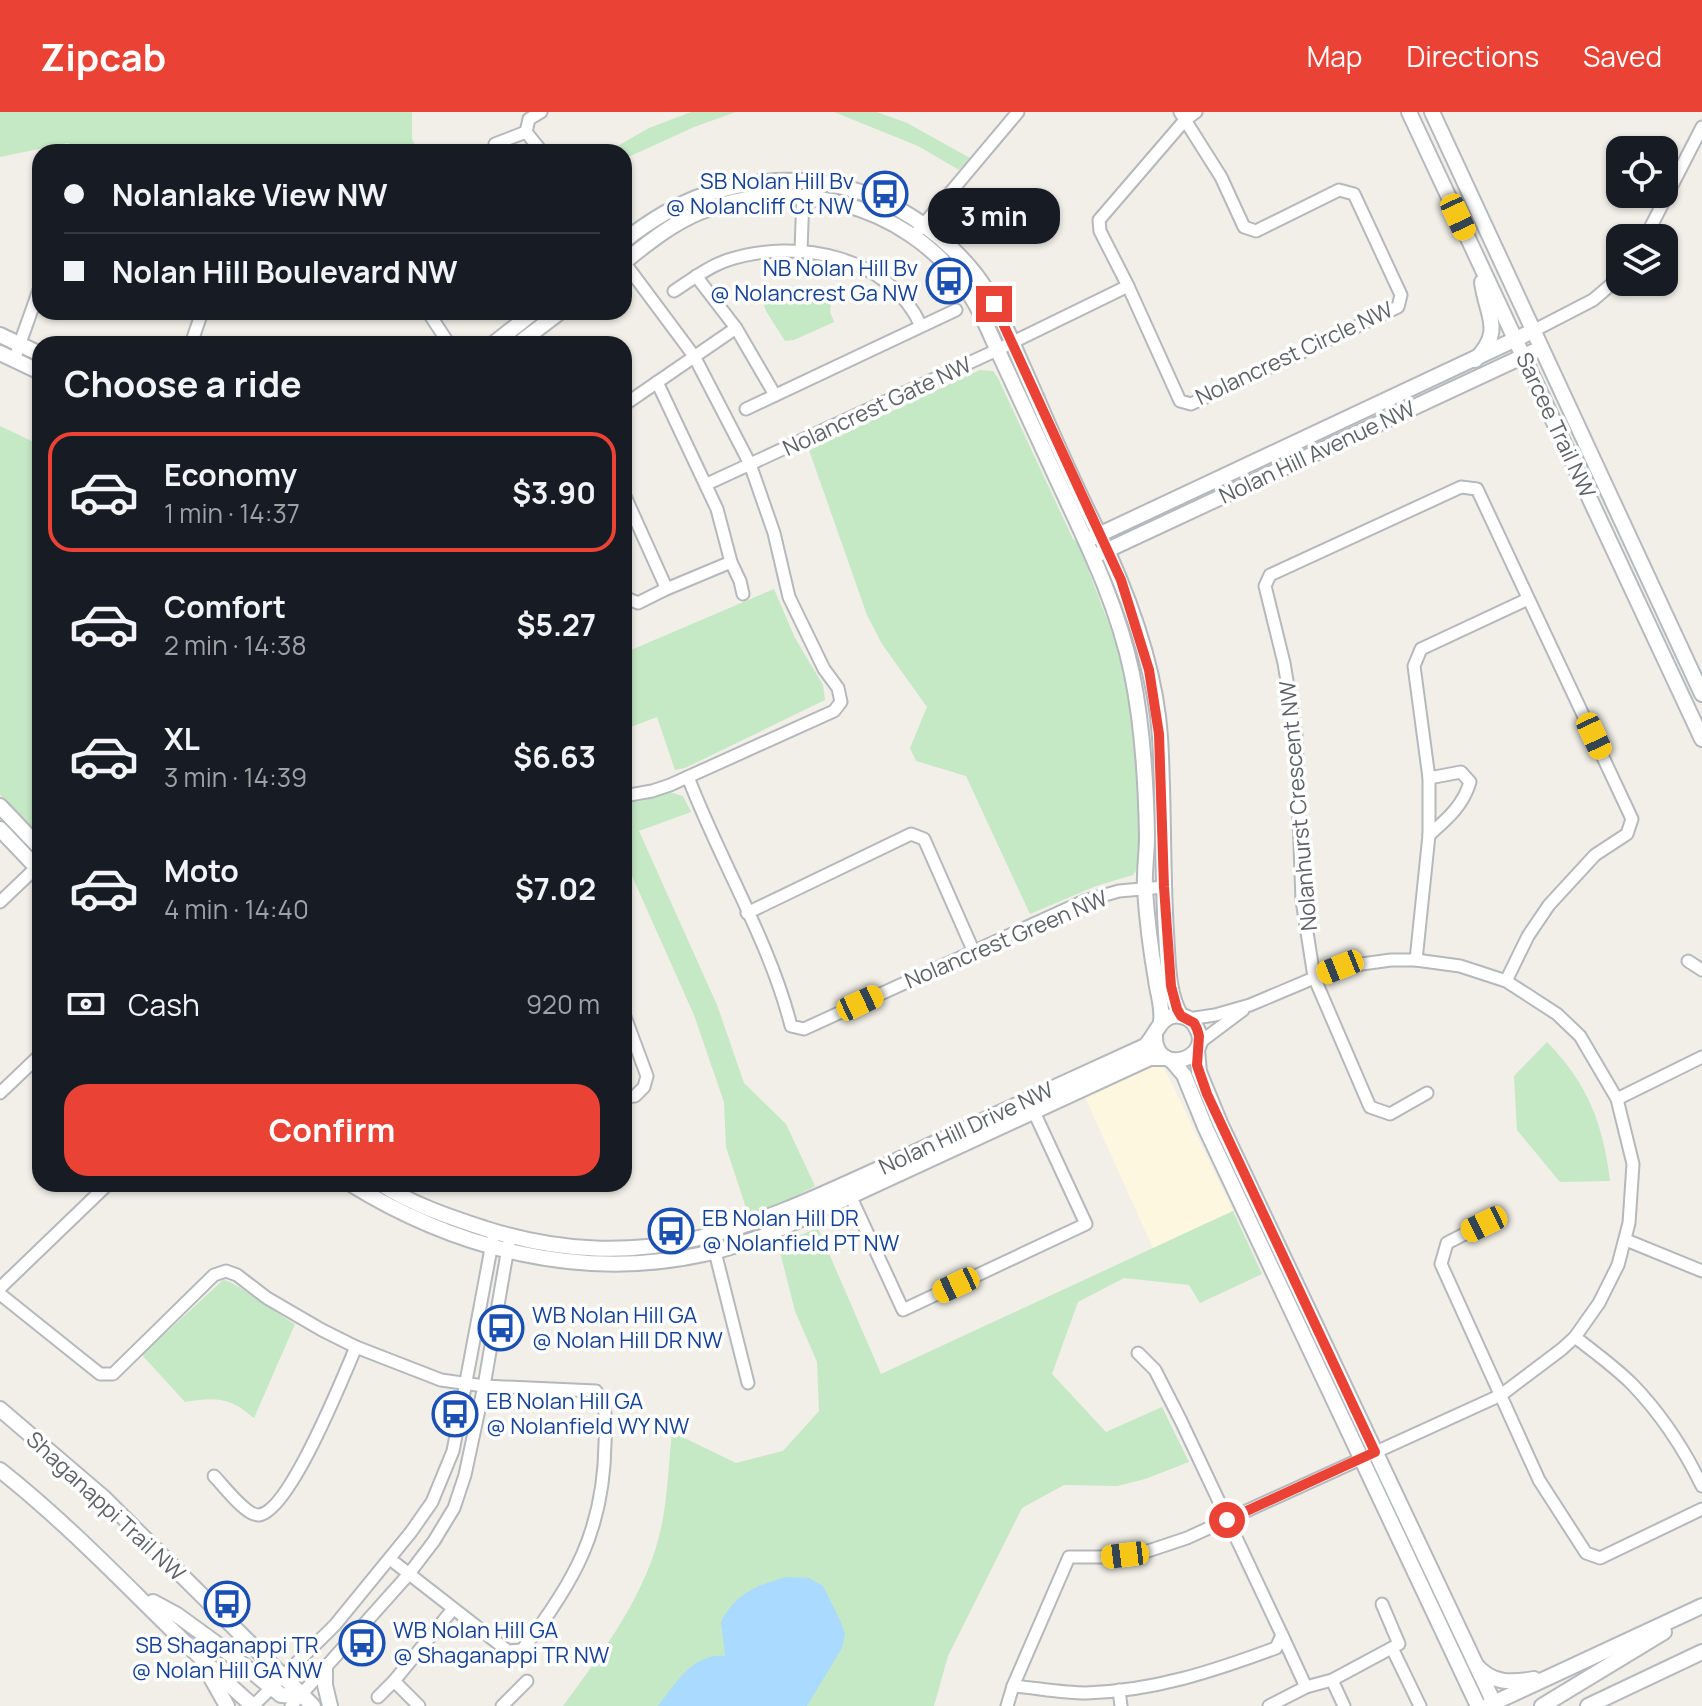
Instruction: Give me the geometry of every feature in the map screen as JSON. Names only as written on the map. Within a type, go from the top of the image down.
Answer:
[{"type":"street","points":[[526,132],[529,119],[541,112]]},
{"type":"street","points":[[1182,116],[1196,112]]},
{"type":"street","name":"Sarcee Trail NW","points":[[1409,112],[1702,739]]},
{"type":"street","name":"Sarcee Trail NW","points":[[1432,112],[1702,694]]},
{"type":"street","points":[[914,237],[1016,113]]},
{"type":"street","name":"Nolancrest Circle NW","points":[[1182,116],[1221,177],[1244,227],[1256,231],[1339,190],[1354,194],[1401,295],[1398,307],[1191,404],[1180,401],[1128,286],[1100,231],[1099,220],[1182,116]]},
{"type":"street","points":[[1652,224],[1702,127]]},
{"type":"street","points":[[495,144],[526,132]]},
{"type":"street","points":[[526,132],[536,144]]},
{"type":"street","points":[[632,235],[660,214],[729,187],[764,181],[813,181],[842,186],[899,209],[944,241],[976,275],[1005,347],[1100,553],[1121,580],[1149,670],[1157,721],[1171,986],[1185,1018],[1197,1029],[1197,1065],[1207,1094],[1478,1706]]},
{"type":"street","points":[[632,256],[675,224],[699,213],[749,199],[777,196],[825,198],[868,211],[914,237],[948,266],[1005,347]]},
{"type":"street","points":[[801,250],[803,196]]},
{"type":"street","points":[[674,291],[725,260],[755,253],[801,250],[834,257],[877,275],[913,308],[921,326]]},
{"type":"street","points":[[1475,360],[1491,340],[1493,328],[1482,286],[1483,269]]},
{"type":"street","points":[[632,273],[694,356],[750,464],[774,533],[789,597],[824,669],[838,688],[841,702],[834,711],[688,777],[652,791],[632,795]]},
{"type":"street","points":[[696,276],[736,328],[775,395]]},
{"type":"street","points":[[1005,347],[1128,286]]},
{"type":"street","points":[[1533,331],[1593,300],[1606,289]]},
{"type":"street","points":[[14,360],[32,310]]},
{"type":"street","points":[[746,409],[956,310]]},
{"type":"street","points":[[503,336],[524,320]]},
{"type":"street","points":[[528,336],[550,320]]},
{"type":"street","points":[[632,399],[736,328]]},
{"type":"street","name":"Nolan Hill Avenue NW","points":[[1093,538],[1533,331]]},
{"type":"street","points":[[0,335],[32,350]]},
{"type":"street","name":"Nolancrest Gate NW","points":[[707,484],[1005,347]]},
{"type":"street","name":"Nolan Hill Avenue NW","points":[[1100,553],[1541,348]]},
{"type":"street","points":[[0,353],[32,368]]},
{"type":"street","points":[[657,382],[707,484],[743,594]]},
{"type":"street","name":"Nolanhurst Crescent NW","points":[[1314,977],[1302,900],[1296,735],[1284,663],[1265,586],[1270,575],[1461,487],[1477,489],[1632,819],[1627,834],[1595,855],[1549,905],[1528,936],[1506,981]]},
{"type":"street","points":[[632,512],[665,585],[664,590]]},
{"type":"street","points":[[1100,553],[1107,589],[1131,670],[1143,736],[1147,839],[1145,888],[1162,1012],[1156,1048],[1184,1075],[1206,1129],[1368,1456],[1476,1665],[1492,1705],[1702,1607]]},
{"type":"street","points":[[632,600],[638,603],[731,562]]},
{"type":"street","points":[[1416,960],[1429,835],[1429,778],[1414,666],[1421,649],[1528,599]]},
{"type":"street","points":[[1429,778],[1461,772],[1470,782],[1466,796],[1451,816],[1429,835]]},
{"type":"street","name":"Nolancrest Green NW","points":[[688,777],[709,831],[782,989],[791,1026],[804,1029],[1084,901],[1119,891],[1164,887]]},
{"type":"street","points":[[0,806],[32,840]]},
{"type":"street","points":[[0,829],[32,860]]},
{"type":"street","points":[[747,913],[911,834],[924,839],[973,950]]},
{"type":"street","points":[[0,902],[32,873]]},
{"type":"street","points":[[1007,1706],[1069,1557],[1142,1553],[1227,1520],[1501,1395],[1575,1337],[1599,1303],[1618,1265],[1626,1240],[1633,1164],[1617,1099],[1580,1036],[1557,1014],[1506,981],[1460,966],[1391,960],[1340,967],[1250,1005],[1215,1015],[1167,1018],[1158,1028]]},
{"type":"street","points":[[1688,961],[1702,970]]},
{"type":"street","points":[[1314,977],[1370,1107],[1390,1114],[1427,1093]]},
{"type":"street","points":[[1169,1059],[1186,1059],[1250,1005]]},
{"type":"street","name":"Nolan Hill Drive NW","points":[[365,1192],[406,1216],[491,1247],[508,1244],[622,1248],[675,1244],[711,1236],[848,1190],[1034,1112],[1145,1046],[1158,1028]]},
{"type":"street","points":[[632,1036],[647,1076],[644,1087],[632,1096]]},
{"type":"street","points":[[1617,1099],[1702,1057]]},
{"type":"street","name":"Nolan Hill Drive NW","points":[[396,1192],[421,1206],[494,1231],[508,1244],[606,1264],[659,1262],[716,1251],[762,1237],[848,1190],[1091,1078],[1150,1058],[1169,1059]]},
{"type":"street","points":[[0,1093],[32,1063]]},
{"type":"street","name":"Nolan Hill Drive NW","points":[[848,1190],[903,1310],[1086,1224],[1034,1112]]},
{"type":"street","points":[[0,1288],[100,1192]]},
{"type":"street","points":[[1484,1224],[1447,1243],[1441,1264],[1539,1480],[1586,1553],[1600,1558],[1702,1509]]},
{"type":"street","points":[[254,1706],[335,1625],[432,1502],[453,1451],[494,1231]]},
{"type":"street","points":[[711,1236],[748,1383]]},
{"type":"street","points":[[1626,1240],[1702,1271]]},
{"type":"street","points":[[138,1595],[177,1615],[281,1695],[302,1703],[325,1669],[408,1575],[454,1508],[465,1475],[484,1386],[508,1244]]},
{"type":"street","points":[[0,1294],[100,1374],[113,1374],[214,1275],[226,1271],[237,1275],[295,1315],[356,1347],[441,1380],[484,1386],[596,1391],[605,1403],[605,1469],[600,1501],[575,1575],[522,1650],[508,1651],[390,1559]]},
{"type":"street","points":[[1575,1337],[1632,1384],[1663,1421],[1688,1458],[1702,1486]]},
{"type":"street","points":[[214,1476],[248,1512],[258,1515],[271,1509],[307,1457],[356,1347]]},
{"type":"street","points":[[1138,1353],[1155,1370],[1306,1687]]},
{"type":"street","name":"Shaganappi Trail NW","points":[[0,1409],[103,1497],[283,1678],[302,1703]]},
{"type":"street","name":"Shaganappi Trail NW","points":[[0,1470],[59,1520],[201,1660],[254,1706]]},
{"type":"street","points":[[1269,1706],[1306,1687],[1332,1680],[1399,1644],[1382,1604]]},
{"type":"street","points":[[1542,1706],[1702,1607]]},
{"type":"street","points":[[378,1697],[453,1609]]},
{"type":"street","points":[[1013,1686],[1083,1693],[1144,1689],[1207,1674],[1276,1648],[1282,1635]]},
{"type":"street","points":[[1392,1648],[1420,1706]]},
{"type":"street","points":[[1588,1706],[1702,1652]]},
{"type":"street","points":[[201,1660],[227,1706]]},
{"type":"street","points":[[1476,1665],[1487,1676],[1498,1681],[1521,1681],[1554,1675]]},
{"type":"street","points":[[325,1669],[330,1706]]},
{"type":"street","points":[[1332,1680],[1344,1706]]},
{"type":"street","points":[[394,1681],[419,1706]]},
{"type":"street","points":[[502,1706],[527,1681]]},
{"type":"street","points":[[1119,1690],[1121,1706]]},
{"type":"street","points":[[254,1706],[270,1706]]},
{"type":"shaded area","points":[[1161,1061],[1233,1211],[1153,1248],[1084,1095]]},
{"type":"green space","points":[[0,112],[412,112],[415,144],[32,144],[32,150],[0,157]]},
{"type":"green space","points":[[691,112],[736,112],[632,155],[632,144],[621,144],[649,128]]},
{"type":"green space","points":[[834,112],[877,112],[907,123],[970,158],[959,170],[918,146]]},
{"type":"green space","points":[[765,291],[826,296],[831,304],[834,322],[785,341],[766,311],[761,296]]},
{"type":"green space","points":[[980,370],[993,371],[998,378],[1073,539],[1078,543],[1116,643],[1125,677],[1139,768],[1139,866],[1133,875],[1096,886],[1030,914],[966,776],[916,761],[910,748],[927,707],[882,644],[867,615],[809,450]]},
{"type":"green space","points":[[0,426],[32,441],[32,829],[0,795]]},
{"type":"green space","points":[[774,589],[795,638],[823,685],[825,700],[685,768],[675,770],[657,717],[632,727],[632,650]]},
{"type":"green space","points":[[669,792],[683,796],[691,812],[639,831],[717,1005],[744,1083],[786,1124],[815,1186],[780,1204],[748,1214],[726,1147],[724,1102],[694,1015],[632,876],[632,802]]},
{"type":"green space","points":[[1547,1042],[1573,1073],[1591,1106],[1603,1141],[1610,1181],[1560,1182],[1517,1130],[1514,1076]]},
{"type":"green space","points":[[1233,1211],[1262,1274],[1200,1303],[1189,1285],[1124,1278],[1078,1302],[1052,1374],[1106,1432],[1162,1407],[1189,1462],[1117,1486],[1064,1485],[1022,1508],[948,1656],[934,1706],[563,1706],[624,1617],[648,1569],[663,1518],[672,1432],[736,1463],[783,1451],[819,1411],[817,1362],[795,1311],[778,1244],[818,1228],[881,1374]]},
{"type":"green space","points":[[223,1280],[295,1324],[254,1418],[222,1400],[185,1402],[142,1355]]},
{"type":"water","points":[[787,1577],[809,1578],[823,1586],[845,1634],[842,1648],[807,1706],[658,1706],[694,1664],[714,1656],[725,1656],[721,1622],[733,1604],[757,1587]]},
{"type":"place","name":"SB Nolan Hill Bv @ Nolancliff Ct NW","points":[[885,194]]},
{"type":"place","name":"NB Nolan Hill Bv @ Nolancrest Ga NW","points":[[949,281]]},
{"type":"place","name":"EB Nolan Hill DR @ Nolanfield PT NW","points":[[671,1231]]},
{"type":"place","name":"WB Nolan Hill GA @ Nolan Hill DR NW","points":[[501,1328]]},
{"type":"place","name":"EB Nolan Hill GA @ Nolanfield WY NW","points":[[455,1414]]},
{"type":"place","name":"SB Shaganappi TR @ Nolan Hill GA NW","points":[[227,1604]]},
{"type":"place","name":"WB Nolan Hill GA @ Shaganappi TR NW","points":[[362,1643]]},
{"type":"route","points":[[994,304],[1121,580],[1149,670],[1159,734],[1167,950],[1174,1001],[1181,1016],[1194,1023],[1197,1029],[1197,1065],[1207,1094],[1375,1452],[1227,1520]]}]
